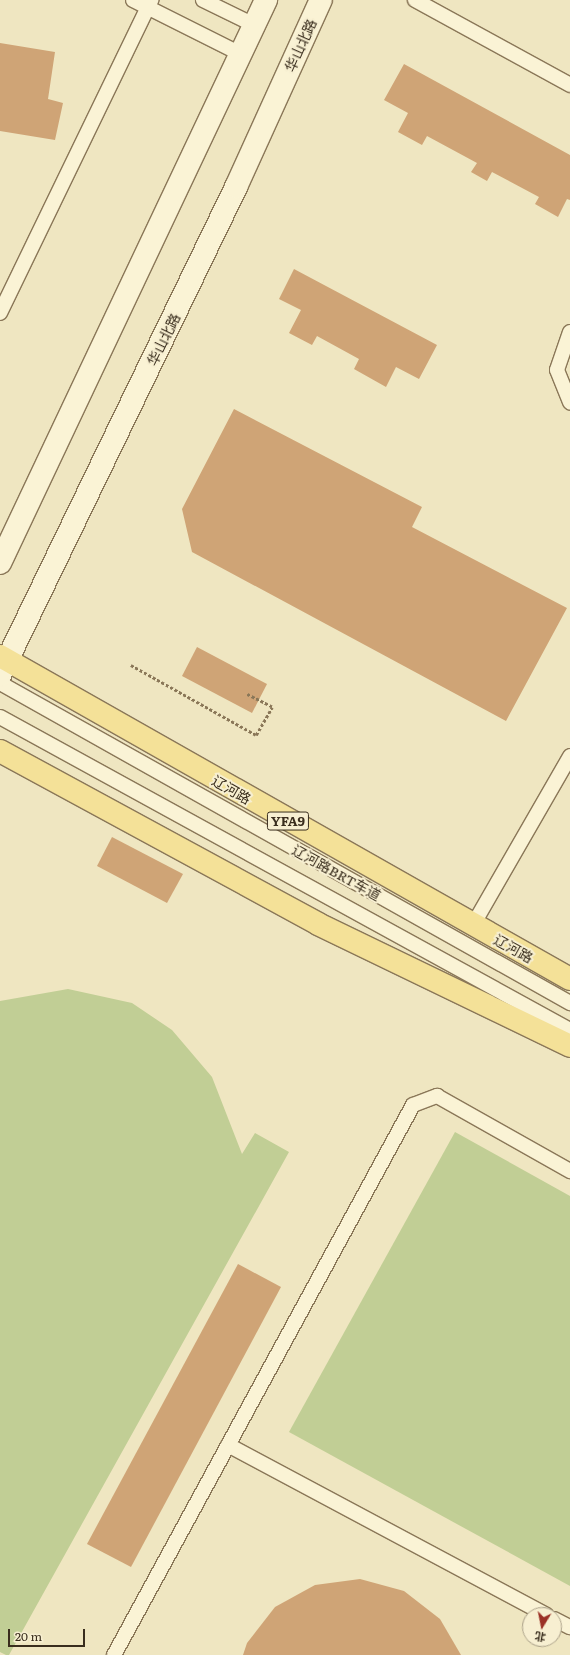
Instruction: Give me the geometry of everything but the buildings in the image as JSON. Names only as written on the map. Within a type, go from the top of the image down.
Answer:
[{"type":"main road","points":[[0,563],[266,0]]},
{"type":"main road","name":"华山北路","points":[[3,664],[232,194],[321,0]]},
{"type":"main road","name":"辽河路","points":[[3,664],[570,979]]},
{"type":"main road","points":[[0,751],[318,924],[570,1046]]},
{"type":"lane","points":[[133,0],[149,3],[241,54]]},
{"type":"lane","points":[[203,0],[254,25]]},
{"type":"lane","points":[[415,0],[570,85]]},
{"type":"lane","points":[[0,313],[149,3]]},
{"type":"lane","points":[[570,332],[557,370],[570,403]]},
{"type":"lane","name":"辽河路BRT车道","points":[[0,683],[570,1003]]},
{"type":"lane","name":"辽河路BRT车道","points":[[0,717],[570,1030]]},
{"type":"lane","points":[[473,925],[570,756]]},
{"type":"lane","points":[[114,1655],[412,1105],[437,1096],[570,1171]]},
{"type":"lane","points":[[228,1445],[532,1607]]},
{"type":"path","points":[[131,665],[256,735],[272,708],[247,694]]},
{"type":"green space","points":[[68,989],[132,1003],[172,1030],[212,1077],[242,1154],[255,1133],[289,1152],[9,1655],[6,1655],[0,1652],[0,1001]]},
{"type":"green space","points":[[455,1132],[570,1196],[570,1586],[289,1432]]}]
